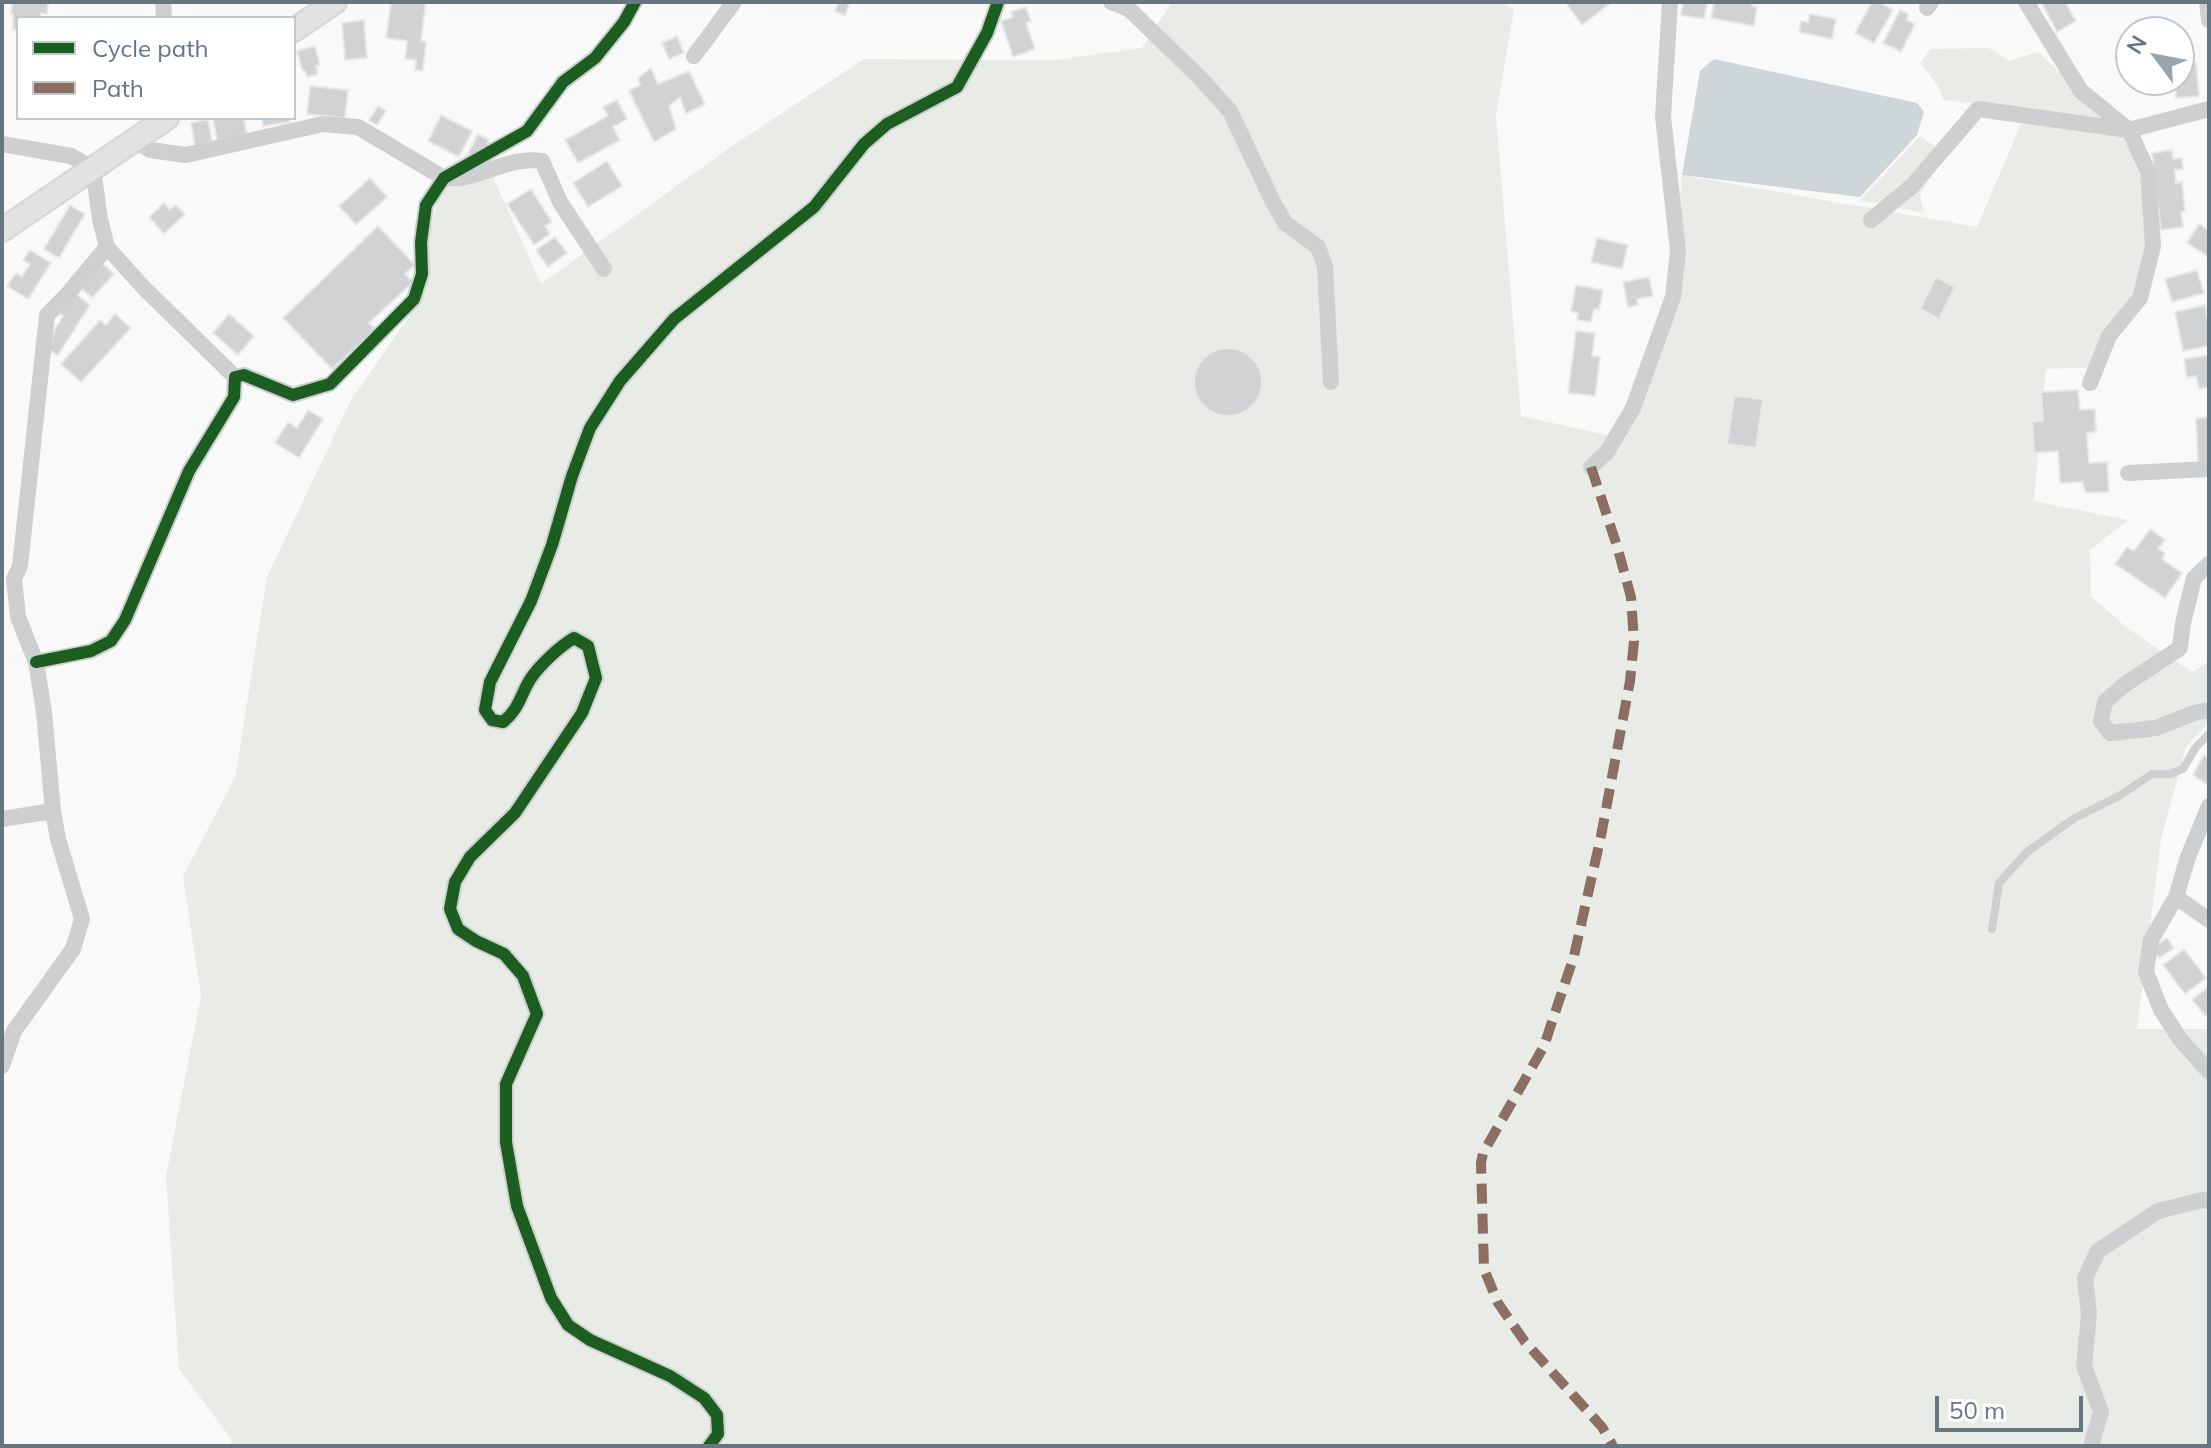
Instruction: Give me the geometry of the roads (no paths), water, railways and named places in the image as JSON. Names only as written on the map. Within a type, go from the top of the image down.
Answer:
[{"type":"street","points":[[296,29],[335,2]]},
{"type":"street","points":[[235,377],[244,375],[293,395],[330,384],[414,299],[422,274],[421,242],[426,205],[444,178],[527,131],[563,82],[595,58],[624,22],[635,2]]},
{"type":"street","points":[[694,56],[734,2]]},
{"type":"street","points":[[709,1446],[718,1434],[717,1415],[704,1398],[670,1376],[590,1340],[568,1325],[551,1298],[517,1206],[506,1142],[506,1084],[537,1014],[523,976],[504,954],[458,929],[450,909],[455,882],[470,857],[515,813],[582,713],[596,678],[588,646],[574,638],[562,645],[532,677],[515,712],[503,722],[492,720],[485,710],[490,682],[531,601],[590,428],[620,381],[674,319],[814,207],[864,144],[887,124],[957,87],[987,33],[998,2]]},
{"type":"street","points":[[1111,2],[1133,6],[1230,111],[1285,223],[1318,247],[1325,266],[1331,382]]},
{"type":"street","points":[[1591,467],[1607,452],[1633,408],[1673,297],[1678,251],[1663,117],[1670,2]]},
{"type":"street","points":[[2026,2],[2081,91],[2129,130],[2148,172],[2153,246],[2140,298],[2109,336],[2090,383]]},
{"type":"street","points":[[2207,2],[2209,20]]},
{"type":"street","points":[[1871,220],[1912,186],[1978,109],[2129,130],[2209,109]]},
{"type":"street","points":[[2,230],[164,120]]},
{"type":"street","points":[[134,140],[150,150],[186,155],[323,124],[358,127],[444,178],[459,180],[527,159],[542,161],[560,202],[604,269]]},
{"type":"street","points":[[2,144],[71,156],[93,169]]},
{"type":"street","points":[[36,662],[91,651],[111,641],[125,620],[189,471],[234,397],[235,377],[143,287],[107,247],[93,169]]},
{"type":"street","points":[[2,1066],[14,1031],[73,949],[82,919],[58,839],[36,662],[18,617],[8,577],[20,566],[47,315],[107,247]]},
{"type":"street","points":[[2128,473],[2209,469]]},
{"type":"street","points":[[2209,564],[2194,578],[2180,648],[2124,685],[2105,702],[2101,721],[2110,733],[2156,728],[2209,710]]},
{"type":"street","points":[[2209,806],[2176,897],[2151,940],[2146,972],[2161,1010],[2180,1039],[2209,1072]]},
{"type":"street","points":[[2,819],[53,811]]},
{"type":"street","points":[[2176,897],[2209,920]]},
{"type":"street","points":[[2091,1446],[2101,1412],[2084,1366],[2089,1314],[2085,1278],[2098,1251],[2158,1211],[2209,1201]]},
{"type":"lane","points":[[1992,929],[1999,883],[2027,852],[2073,819],[2119,796],[2152,774],[2170,774],[2183,769],[2196,747],[2209,734]]}]
